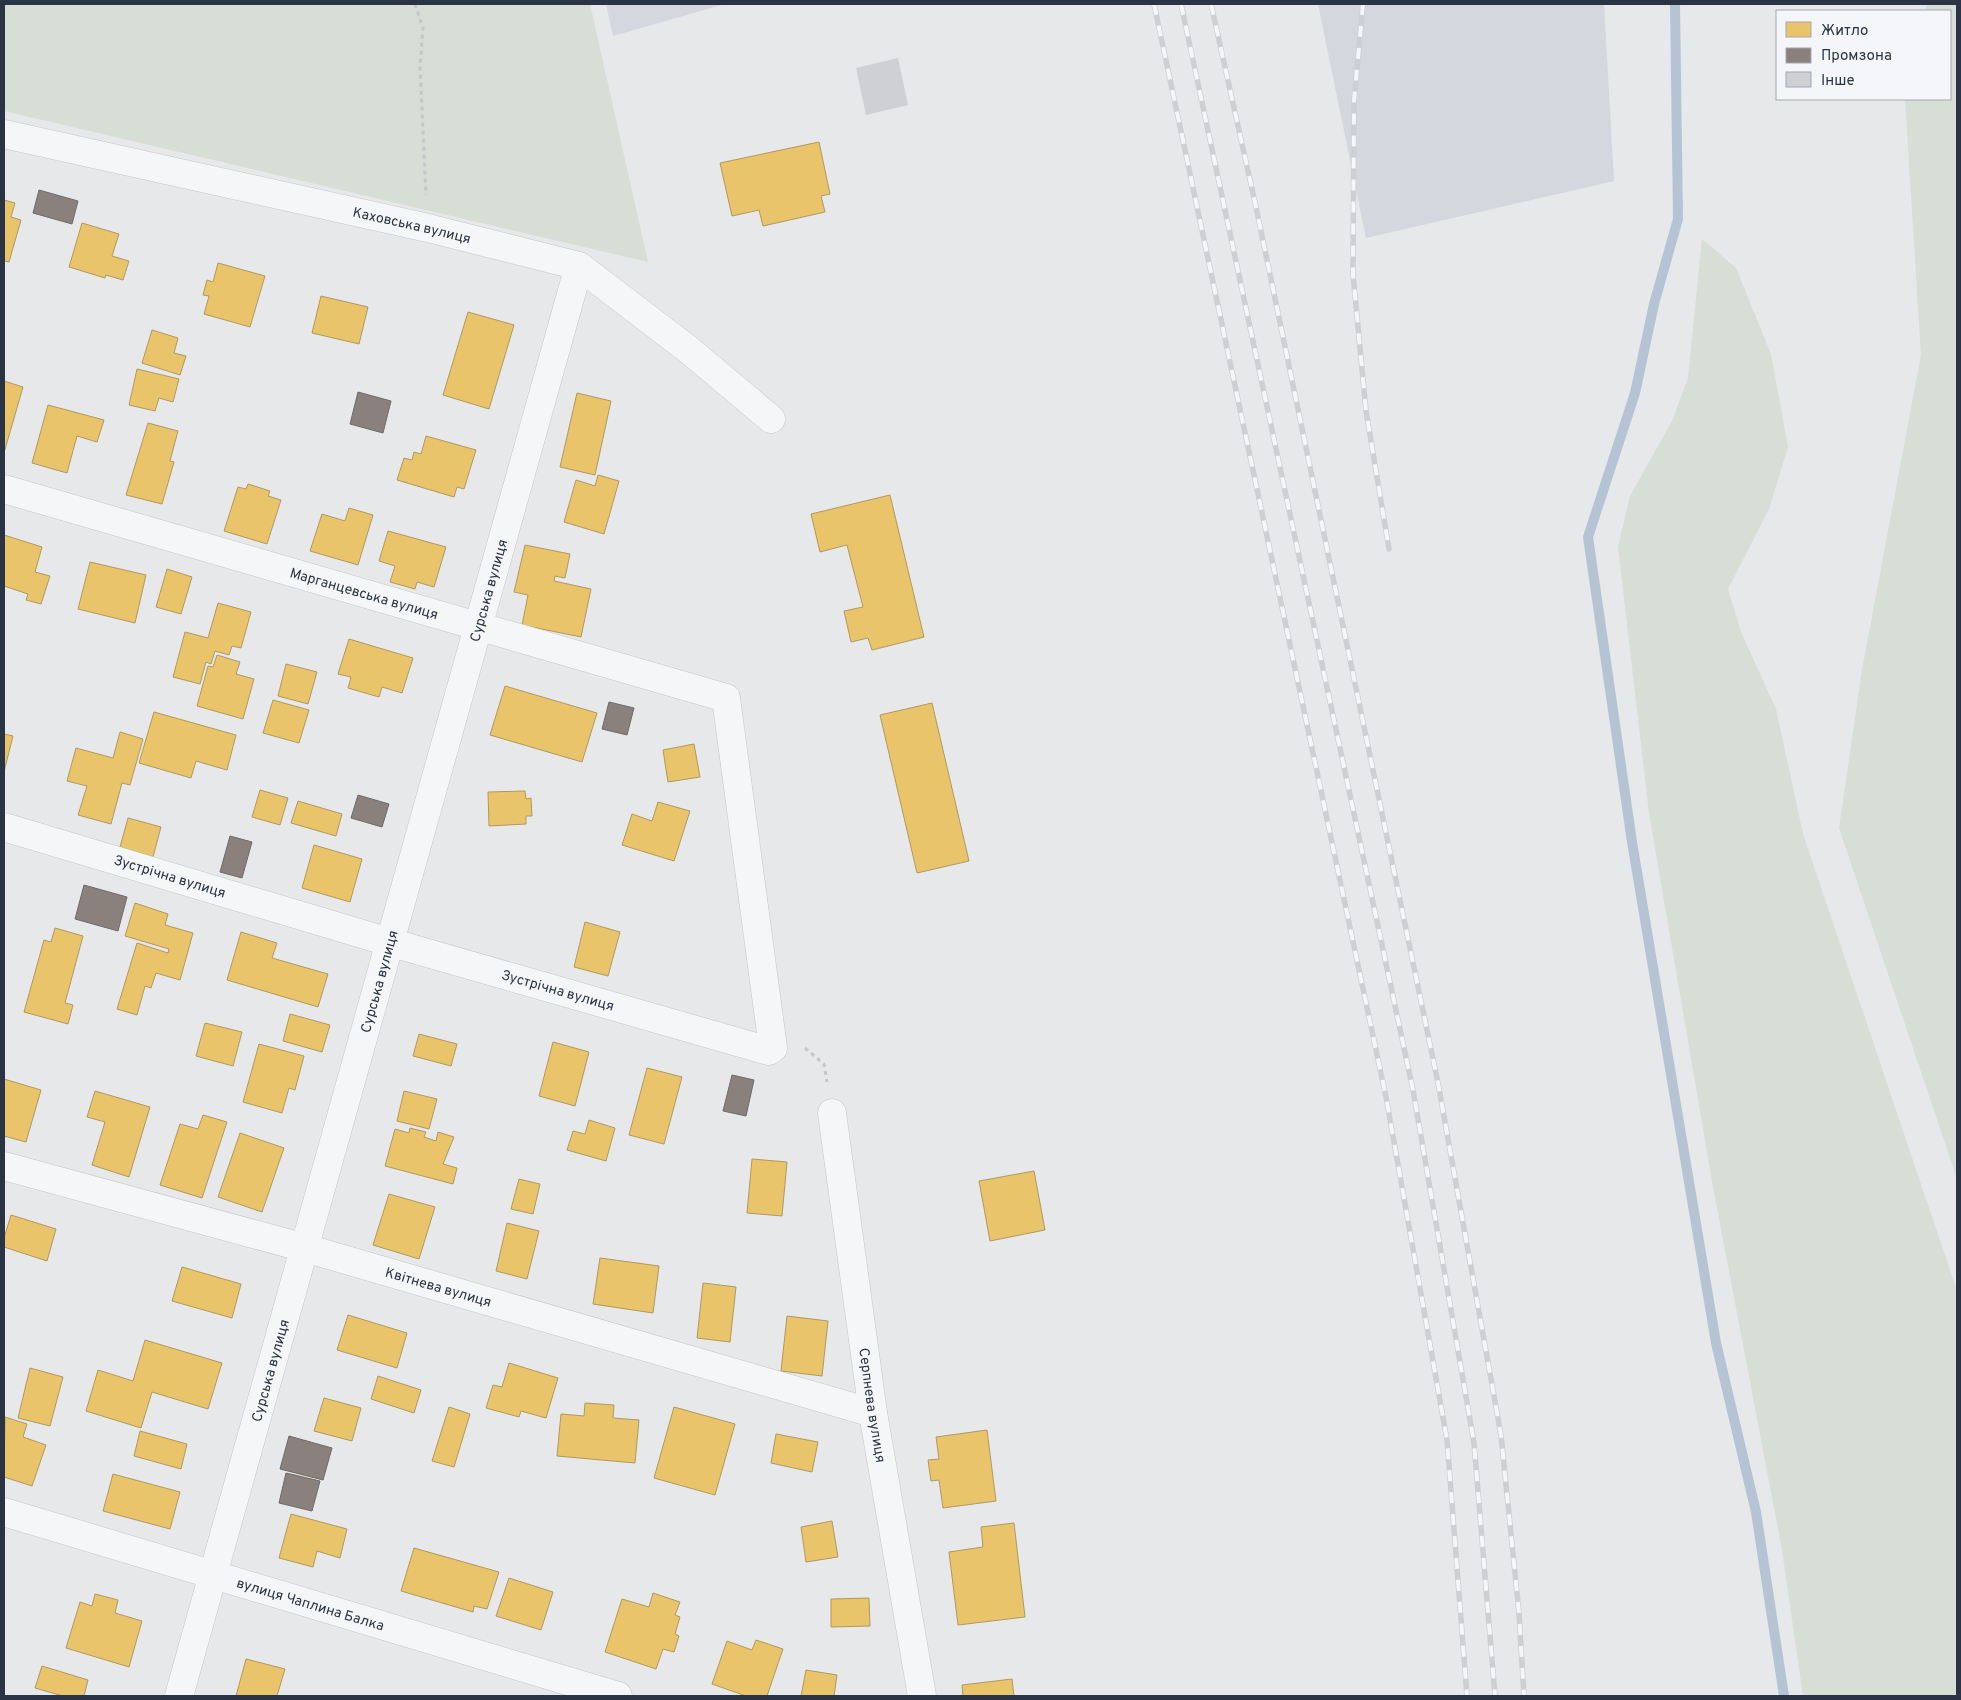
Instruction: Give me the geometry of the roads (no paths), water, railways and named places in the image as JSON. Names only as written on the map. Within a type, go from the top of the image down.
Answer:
[{"type":"street","name":"Каховська вулиця","points":[[4,134],[428,228],[579,266],[689,350],[771,419]]},
{"type":"street","name":"Сурська вулиця","points":[[179,1696],[579,266]]},
{"type":"street","name":"Марганцевська вулиця","points":[[4,489],[726,698]]},
{"type":"street","name":"Зустрічна вулиця","points":[[4,827],[389,942],[769,1050],[773,1048],[770,1021],[726,698]]},
{"type":"street","name":"Серпнева вулиця","points":[[832,1113],[873,1413],[922,1696]]},
{"type":"street","name":"Квітнева вулиця","points":[[4,1166],[305,1248],[873,1413]]},
{"type":"street","name":"вулиця Чаплина Балка","points":[[4,1512],[618,1696]]},
{"type":"waterway","points":[[1675,4],[1678,219],[1654,304],[1635,393],[1588,537],[1632,842],[1716,1343],[1756,1512],[1784,1696]]},
{"type":"railway","points":[[1154,4],[1386,1097],[1447,1440],[1467,1696]]},
{"type":"railway","points":[[1181,4],[1413,1090],[1474,1443],[1495,1696]]},
{"type":"railway","points":[[1211,4],[1256,207],[1438,1083],[1501,1435],[1519,1613],[1524,1696]]},
{"type":"railway","points":[[1363,4],[1354,101],[1353,274],[1366,411],[1389,549]]}]
